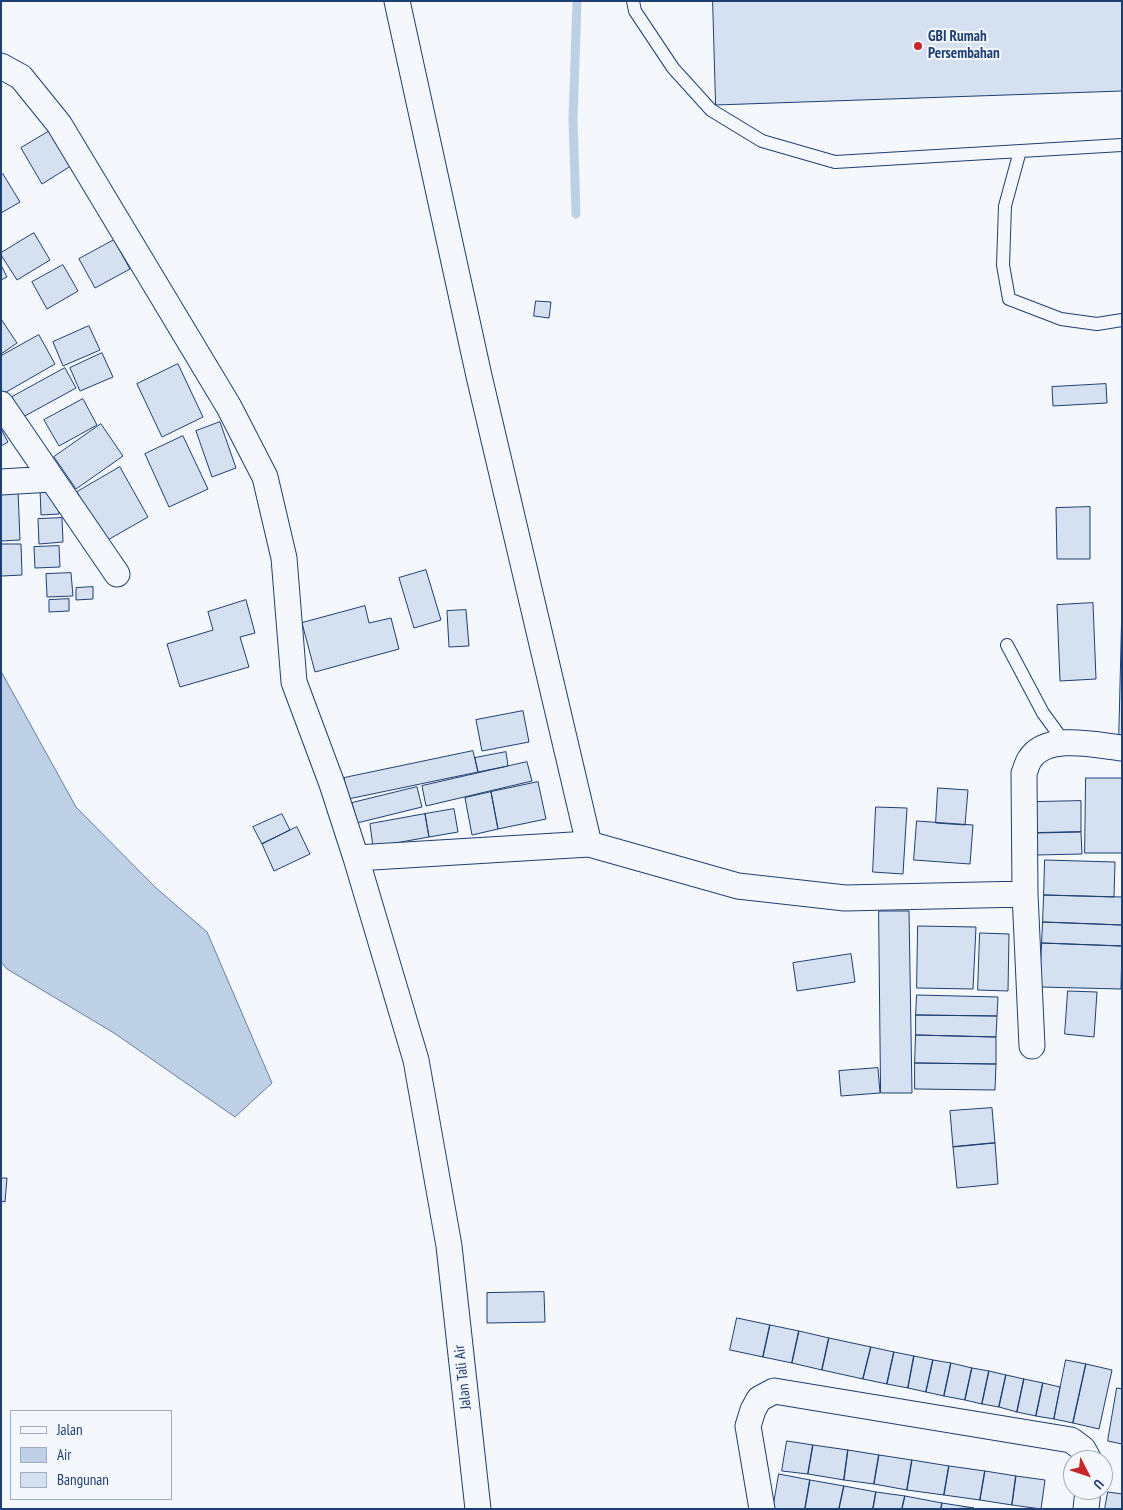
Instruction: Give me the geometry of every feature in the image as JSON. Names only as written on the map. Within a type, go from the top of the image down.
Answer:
[{"type":"street","points":[[397,1],[479,376],[589,844]]},
{"type":"street","name":"Jalan Tali Air","points":[[1,66],[21,77],[59,124],[229,407],[265,477],[284,558],[294,682],[332,784],[356,858],[416,1060],[449,1246],[478,1509]]},
{"type":"street","points":[[1,404],[117,574]]},
{"type":"street","points":[[1,482],[52,479]]},
{"type":"street","points":[[1032,1046],[1025,894],[1024,773],[1029,759],[1037,751],[1055,743],[1065,742],[1122,748]]},
{"type":"street","points":[[356,858],[589,844],[738,886],[844,898],[1025,894]]},
{"type":"street","points":[[762,1509],[748,1426],[753,1410],[759,1400],[774,1391],[1071,1440],[1084,1450]]},
{"type":"lane","points":[[633,1],[635,11],[673,68],[711,110],[762,141],[835,162],[1122,145]]},
{"type":"lane","points":[[1020,151],[1005,206],[1004,265],[1009,299],[1061,319],[1097,324],[1122,320]]},
{"type":"lane","points":[[1007,644],[1043,713],[1065,742]]},
{"type":"water","points":[[2,673],[76,807],[155,887],[207,932],[272,1083],[235,1117],[114,1033],[7,969],[1,962]]},
{"type":"building","name":"GBI Rumah Persembahan","points":[[713,1],[1122,1],[1122,91],[716,105]]},
{"type":"building","points":[[53,129],[74,164],[42,184],[21,148]]},
{"type":"building","points":[[3,174],[20,202],[1,213],[1,176]]},
{"type":"building","points":[[34,233],[50,260],[17,280],[1,253]]},
{"type":"building","points":[[114,240],[130,269],[95,288],[79,259]]},
{"type":"building","points":[[1,265],[7,277],[1,280]]},
{"type":"building","points":[[63,265],[78,291],[47,309],[32,282]]},
{"type":"building","points":[[536,301],[551,302],[549,318],[534,316]]},
{"type":"building","points":[[1,319],[17,343],[1,354]]},
{"type":"building","points":[[89,326],[100,350],[63,366],[53,342]]},
{"type":"building","points":[[39,335],[55,364],[1,395],[1,356]]},
{"type":"building","points":[[102,353],[113,377],[80,391],[70,368]]},
{"type":"building","points":[[178,364],[203,417],[162,437],[137,384]]},
{"type":"building","points":[[65,368],[76,388],[23,417],[12,397]]},
{"type":"building","points":[[1106,384],[1107,403],[1053,406],[1052,387]]},
{"type":"building","points":[[83,399],[97,425],[59,446],[44,420]]},
{"type":"building","points":[[220,422],[236,468],[212,477],[196,431]]},
{"type":"building","points":[[101,424],[123,456],[76,489],[54,457]]},
{"type":"building","points":[[1,429],[8,442],[1,446]]},
{"type":"building","points":[[183,436],[208,489],[169,507],[145,454]]},
{"type":"building","points":[[120,467],[148,517],[106,541],[77,492]]},
{"type":"building","points":[[58,488],[59,514],[41,515],[40,489]]},
{"type":"building","points":[[18,490],[20,540],[1,541],[1,491]]},
{"type":"building","points":[[1090,507],[1090,559],[1057,559],[1056,508]]},
{"type":"building","points":[[62,518],[63,542],[39,544],[38,519]]},
{"type":"building","points":[[1,544],[21,544],[22,575],[2,576]]},
{"type":"building","points":[[59,546],[60,567],[35,568],[34,547]]},
{"type":"building","points":[[426,570],[441,620],[414,628],[399,578]]},
{"type":"building","points":[[71,573],[73,596],[47,597],[46,574]]},
{"type":"building","points":[[93,587],[93,599],[76,600],[76,588]]},
{"type":"building","points":[[69,599],[69,611],[49,612],[49,600]]},
{"type":"building","points":[[246,600],[255,633],[240,637],[249,667],[180,687],[167,644],[213,630],[208,612]]},
{"type":"building","points":[[1093,603],[1096,679],[1060,681],[1057,605]]},
{"type":"building","points":[[1122,604],[1122,743],[1119,743]]},
{"type":"building","points":[[365,606],[369,623],[391,618],[399,649],[315,672],[302,623]]},
{"type":"building","points":[[466,610],[469,646],[449,647],[447,611]]},
{"type":"building","points":[[523,711],[529,742],[482,751],[476,720]]},
{"type":"building","points":[[473,751],[478,772],[348,799],[344,778]]},
{"type":"building","points":[[506,752],[508,766],[478,772],[475,758]]},
{"type":"building","points":[[527,762],[532,781],[426,806],[422,786]]},
{"type":"building","points":[[1086,778],[1122,778],[1122,853],[1085,853]]},
{"type":"building","points":[[538,782],[546,819],[498,829],[491,792]]},
{"type":"building","points":[[417,787],[422,807],[357,823],[352,803]]},
{"type":"building","points":[[938,788],[968,790],[965,825],[936,823]]},
{"type":"building","points":[[491,792],[498,829],[472,835],[465,798]]},
{"type":"building","points":[[1081,801],[1081,832],[1036,833],[1035,802]]},
{"type":"building","points":[[876,807],[907,808],[903,874],[873,872]]},
{"type":"building","points":[[454,809],[458,832],[429,837],[425,814]]},
{"type":"building","points":[[282,814],[290,830],[262,844],[253,827]]},
{"type":"building","points":[[425,814],[429,837],[373,847],[370,824]]},
{"type":"building","points":[[917,821],[973,825],[970,864],[914,860]]},
{"type":"building","points":[[297,827],[310,854],[274,871],[262,844]]},
{"type":"building","points":[[1081,832],[1082,854],[1036,855],[1036,833]]},
{"type":"building","points":[[1045,860],[1115,862],[1114,897],[1044,895]]},
{"type":"building","points":[[1044,895],[1122,897],[1122,925],[1043,922]]},
{"type":"building","points":[[879,911],[909,911],[912,1093],[881,1093]]},
{"type":"building","points":[[1043,922],[1122,925],[1122,946],[1042,943]]},
{"type":"building","points":[[918,926],[976,927],[973,989],[917,988]]},
{"type":"building","points":[[980,933],[1009,934],[1008,991],[978,990]]},
{"type":"building","points":[[1042,943],[1122,946],[1121,989],[1040,987]]},
{"type":"building","points":[[851,954],[855,982],[797,991],[793,963]]},
{"type":"building","points":[[1068,991],[1097,992],[1094,1037],[1065,1034]]},
{"type":"building","points":[[917,995],[998,997],[997,1016],[916,1015]]},
{"type":"building","points":[[916,1015],[997,1016],[996,1037],[916,1035]]},
{"type":"building","points":[[916,1035],[996,1037],[996,1064],[915,1063]]},
{"type":"building","points":[[915,1063],[996,1064],[995,1090],[915,1089]]},
{"type":"building","points":[[878,1068],[880,1093],[841,1096],[839,1071]]},
{"type":"building","points":[[992,1108],[995,1143],[953,1147],[950,1111]]},
{"type":"building","points":[[995,1143],[998,1184],[957,1188],[953,1147]]},
{"type":"building","points":[[1,1178],[7,1178],[5,1202],[1,1201]]},
{"type":"building","points":[[544,1292],[545,1322],[487,1323],[487,1293]]},
{"type":"building","points":[[737,1318],[770,1325],[763,1357],[730,1350]]},
{"type":"building","points":[[770,1325],[799,1331],[792,1363],[763,1357]]},
{"type":"building","points":[[799,1331],[829,1338],[822,1370],[792,1363]]},
{"type":"building","points":[[829,1338],[871,1347],[863,1379],[822,1370]]},
{"type":"building","points":[[871,1347],[894,1352],[887,1384],[863,1379]]},
{"type":"building","points":[[894,1352],[914,1356],[908,1388],[887,1384]]},
{"type":"building","points":[[914,1356],[933,1360],[926,1392],[908,1388]]},
{"type":"building","points":[[933,1360],[951,1363],[944,1396],[926,1392]]},
{"type":"building","points":[[1066,1360],[1086,1364],[1073,1423],[1054,1419]]},
{"type":"building","points":[[951,1363],[972,1368],[965,1400],[944,1396]]},
{"type":"building","points":[[1086,1364],[1112,1370],[1099,1429],[1073,1423]]},
{"type":"building","points":[[972,1368],[989,1371],[982,1404],[965,1400]]},
{"type":"building","points":[[989,1371],[1006,1375],[999,1407],[982,1404]]},
{"type":"building","points":[[1006,1375],[1024,1379],[1017,1412],[999,1407]]},
{"type":"building","points":[[1024,1379],[1043,1383],[1036,1416],[1017,1412]]},
{"type":"building","points":[[1043,1383],[1060,1387],[1054,1419],[1036,1416]]},
{"type":"building","points":[[1117,1388],[1122,1389],[1122,1444],[1108,1441]]},
{"type":"building","points":[[787,1441],[813,1445],[808,1474],[782,1471]]},
{"type":"building","points":[[813,1445],[848,1450],[844,1480],[808,1474]]},
{"type":"building","points":[[848,1450],[879,1455],[874,1484],[844,1480]]},
{"type":"building","points":[[879,1455],[912,1460],[907,1490],[874,1484]]},
{"type":"building","points":[[912,1460],[949,1466],[944,1495],[907,1490]]},
{"type":"building","points":[[949,1466],[985,1471],[980,1500],[944,1495]]},
{"type":"building","points":[[985,1471],[1016,1476],[1012,1505],[980,1500]]},
{"type":"building","points":[[779,1474],[810,1480],[805,1509],[773,1509]]},
{"type":"building","points":[[1016,1476],[1045,1480],[1041,1509],[1012,1505]]},
{"type":"building","points":[[810,1480],[844,1486],[839,1509],[805,1509]]},
{"type":"building","points":[[844,1486],[876,1492],[873,1509],[839,1509]]},
{"type":"building","points":[[876,1492],[905,1496],[902,1509],[873,1509]]},
{"type":"building","points":[[1113,1493],[1122,1494],[1122,1509],[1105,1509],[1107,1500],[1113,1500]]},
{"type":"building","points":[[905,1496],[942,1503],[941,1509],[902,1509]]},
{"type":"building","points":[[942,1503],[974,1508],[941,1509]]},
{"type":"waterway","points":[[576,214],[573,119],[577,1]]},
{"type":"place","name":"GBI Rumah Persembahan","points":[[918,46]]}]
